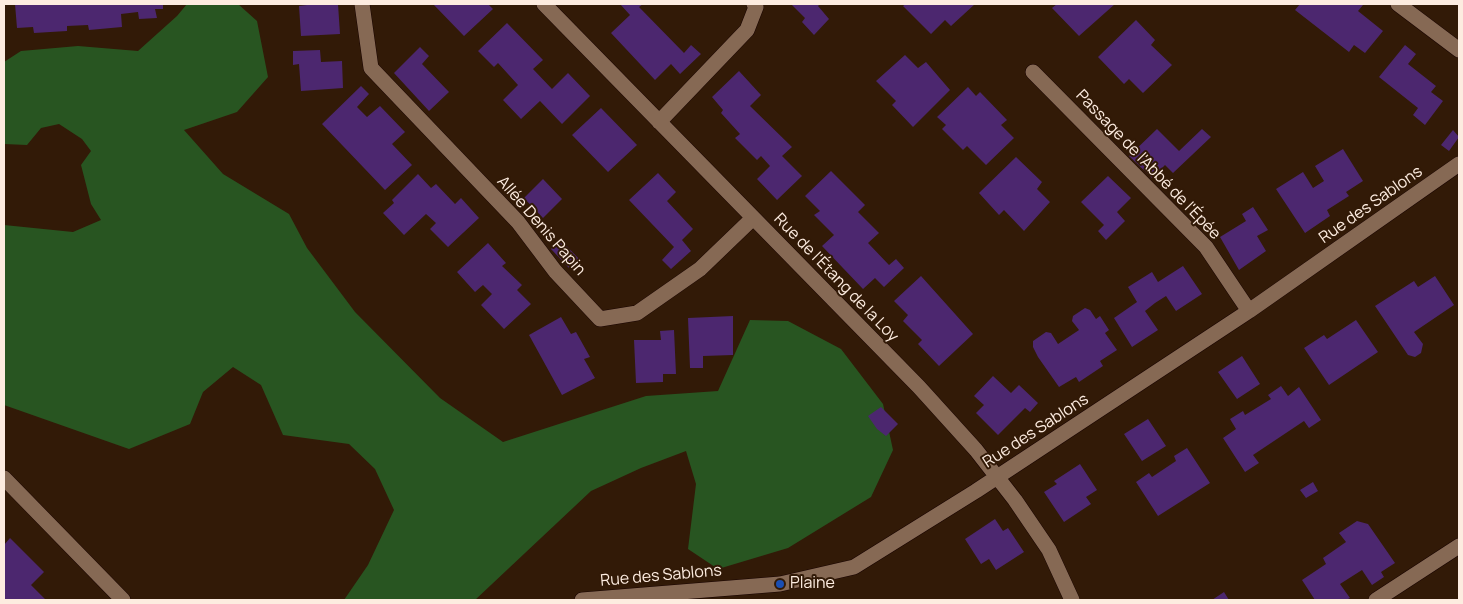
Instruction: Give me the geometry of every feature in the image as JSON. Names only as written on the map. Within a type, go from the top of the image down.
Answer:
[{"type":"street","name":"Allée Denis Papin","points":[[362,4],[371,68],[518,222],[555,271],[600,319],[637,313],[700,269],[753,218]]},
{"type":"street","name":"Rue de l'Étang de la Loy","points":[[544,4],[919,388],[976,450],[998,477],[1050,550],[1072,600]]},
{"type":"street","points":[[658,122],[748,30],[756,7],[754,4]]},
{"type":"street","points":[[1398,4],[1459,50]]},
{"type":"street","name":"Passage de l'Abbé de l'Épée","points":[[1033,72],[1206,247],[1249,311]]},
{"type":"street","name":"Rue des Sablons","points":[[582,600],[758,593],[780,584],[854,567],[998,477],[1249,311],[1459,164]]},
{"type":"street","points":[[4,478],[123,600]]},
{"type":"street","points":[[1376,600],[1459,546]]},
{"type":"green space","points":[[187,4],[238,4],[257,21],[268,77],[237,112],[184,130],[223,174],[289,214],[307,248],[355,312],[440,398],[503,442],[646,396],[718,391],[750,320],[788,321],[841,349],[883,404],[893,450],[871,497],[788,548],[718,569],[688,549],[696,484],[686,451],[641,468],[591,491],[475,600],[344,600],[368,565],[394,510],[375,469],[349,444],[283,435],[261,385],[233,367],[203,392],[190,424],[129,449],[4,405],[4,225],[73,232],[101,220],[91,204],[81,165],[91,151],[82,139],[59,124],[41,128],[27,145],[4,144],[4,62],[21,51],[78,46],[138,51],[177,16]]},
{"type":"building","points":[[15,4],[163,4],[163,9],[155,9],[157,18],[139,19],[138,12],[121,14],[122,27],[89,30],[88,25],[67,26],[67,31],[34,33],[33,27],[17,28]]},
{"type":"building","points":[[338,4],[340,34],[301,36],[299,6]]},
{"type":"building","points":[[433,4],[488,4],[493,9],[464,36]]},
{"type":"building","points":[[620,4],[643,4],[639,7],[684,53],[691,45],[701,54],[680,74],[671,64],[655,80],[611,33],[630,15]]},
{"type":"building","points":[[791,4],[820,4],[818,6],[829,19],[814,35],[802,22],[805,18]]},
{"type":"building","points":[[906,4],[975,4],[951,26],[945,20],[931,34],[903,6]]},
{"type":"building","points":[[1057,4],[1115,4],[1079,36],[1052,8]]},
{"type":"building","points":[[1300,4],[1361,4],[1363,5],[1358,11],[1383,31],[1365,53],[1354,45],[1349,52],[1295,10]]},
{"type":"building","points":[[1136,20],[1155,40],[1151,45],[1172,65],[1143,93],[1129,79],[1124,84],[1098,57]]},
{"type":"building","points":[[507,23],[543,60],[533,69],[552,89],[568,73],[590,96],[562,124],[540,101],[521,119],[503,100],[518,85],[498,63],[494,67],[478,51]]},
{"type":"building","points":[[1405,45],[1416,54],[1408,64],[1436,86],[1431,92],[1443,101],[1425,125],[1413,115],[1418,108],[1379,77]]},
{"type":"building","points":[[420,47],[429,56],[422,64],[449,92],[429,111],[394,73]]},
{"type":"building","points":[[320,50],[321,62],[342,61],[343,88],[301,91],[299,64],[293,65],[293,51]]},
{"type":"building","points":[[905,55],[918,68],[926,62],[950,90],[913,127],[892,105],[896,101],[876,81]]},
{"type":"building","points":[[739,71],[761,95],[750,106],[792,147],[782,156],[802,176],[777,200],[757,179],[770,166],[761,156],[757,160],[735,138],[740,134],[721,113],[723,110],[712,97]]},
{"type":"building","points":[[361,86],[369,94],[357,107],[367,117],[380,106],[405,132],[392,144],[412,165],[385,190],[322,124]]},
{"type":"building","points":[[968,87],[976,96],[980,92],[1007,120],[1001,125],[1014,138],[986,165],[967,146],[963,150],[942,129],[946,125],[937,117]]},
{"type":"building","points":[[601,108],[637,145],[608,172],[572,135]]},
{"type":"building","points":[[1157,129],[1179,151],[1202,129],[1211,137],[1173,173],[1165,165],[1152,178],[1129,156]]},
{"type":"building","points":[[1453,130],[1459,137],[1449,151],[1441,145]]},
{"type":"building","points":[[1343,149],[1363,181],[1346,192],[1349,196],[1327,210],[1330,216],[1305,233],[1276,189],[1303,172],[1313,188],[1324,181],[1315,166]]},
{"type":"building","points":[[1016,157],[1042,182],[1037,189],[1050,202],[1024,231],[1004,210],[999,215],[979,193]]},
{"type":"building","points":[[831,171],[865,205],[858,212],[879,233],[868,243],[889,265],[896,259],[904,268],[884,287],[875,278],[863,289],[822,246],[834,235],[814,215],[820,211],[805,196]]},
{"type":"building","points":[[658,173],[676,192],[667,201],[693,229],[682,240],[691,251],[671,269],[662,260],[674,247],[629,200]]},
{"type":"building","points":[[418,174],[431,188],[436,184],[455,204],[461,198],[479,218],[448,247],[430,229],[436,223],[426,214],[404,235],[383,213],[394,203],[392,200]]},
{"type":"building","points":[[1108,176],[1131,198],[1117,212],[1125,221],[1106,240],[1098,231],[1104,225],[1081,202]]},
{"type":"building","points":[[543,179],[562,199],[543,218],[524,198]]},
{"type":"building","points":[[1253,207],[1268,230],[1257,236],[1266,251],[1239,270],[1220,237],[1246,221],[1242,214]]},
{"type":"building","points":[[560,239],[579,259],[569,268],[551,249]]},
{"type":"building","points":[[488,243],[506,263],[502,266],[522,285],[517,290],[531,304],[504,329],[481,305],[492,294],[483,285],[475,292],[457,272]]},
{"type":"building","points":[[1183,266],[1202,294],[1176,311],[1166,296],[1155,303],[1145,311],[1158,330],[1132,347],[1114,318],[1137,302],[1128,287],[1152,272],[1158,282]]},
{"type":"building","points":[[921,276],[973,334],[939,366],[918,344],[922,340],[903,321],[908,315],[894,301]]},
{"type":"building","points":[[1435,276],[1454,305],[1414,332],[1423,344],[1421,353],[1415,357],[1408,355],[1375,306],[1414,281],[1418,287]]},
{"type":"building","points":[[1085,308],[1090,310],[1096,319],[1100,316],[1109,330],[1105,333],[1117,350],[1100,361],[1103,366],[1079,382],[1076,377],[1059,387],[1038,357],[1033,347],[1033,341],[1046,332],[1051,333],[1058,344],[1079,330],[1072,321],[1073,316]]},
{"type":"building","points":[[733,316],[733,355],[703,356],[703,368],[690,368],[688,318]]},
{"type":"building","points":[[561,317],[571,334],[576,332],[590,357],[584,359],[595,378],[562,395],[529,335]]},
{"type":"building","points":[[1356,320],[1378,352],[1329,385],[1304,348],[1324,335],[1327,339]]},
{"type":"building","points":[[674,330],[676,374],[663,374],[663,382],[636,383],[634,340],[661,340],[660,331]]},
{"type":"building","points":[[1242,356],[1260,384],[1237,399],[1218,372]]},
{"type":"building","points":[[993,376],[1011,393],[1019,385],[1038,403],[1030,412],[1025,408],[998,435],[976,413],[984,405],[974,396]]},
{"type":"building","points":[[1281,386],[1288,396],[1299,387],[1321,420],[1309,428],[1304,421],[1253,455],[1259,463],[1245,472],[1223,438],[1236,429],[1230,419],[1243,411],[1245,415],[1271,399],[1268,395]]},
{"type":"building","points":[[881,407],[898,424],[886,436],[877,429],[868,416]]},
{"type":"building","points":[[1148,419],[1166,446],[1142,461],[1124,434]]},
{"type":"building","points":[[1187,448],[1210,483],[1158,516],[1136,482],[1149,473],[1152,477],[1176,461],[1174,456]]},
{"type":"building","points":[[1080,464],[1097,490],[1086,497],[1091,504],[1064,522],[1044,492],[1057,484],[1054,481]]},
{"type":"building","points":[[1313,482],[1318,491],[1306,498],[1300,490]]},
{"type":"building","points":[[995,519],[1003,531],[1008,528],[1024,552],[996,570],[989,559],[981,564],[965,539]]},
{"type":"building","points":[[1357,521],[1368,524],[1395,563],[1381,572],[1384,577],[1372,585],[1362,570],[1340,584],[1350,598],[1346,600],[1315,600],[1302,580],[1326,564],[1323,558],[1346,542],[1339,533]]},
{"type":"building","points":[[10,538],[44,572],[31,585],[46,600],[4,600],[4,545]]},
{"type":"building","points":[[1224,592],[1229,600],[1212,600]]},
{"type":"place","name":"Plaine","points":[[780,584]]}]
